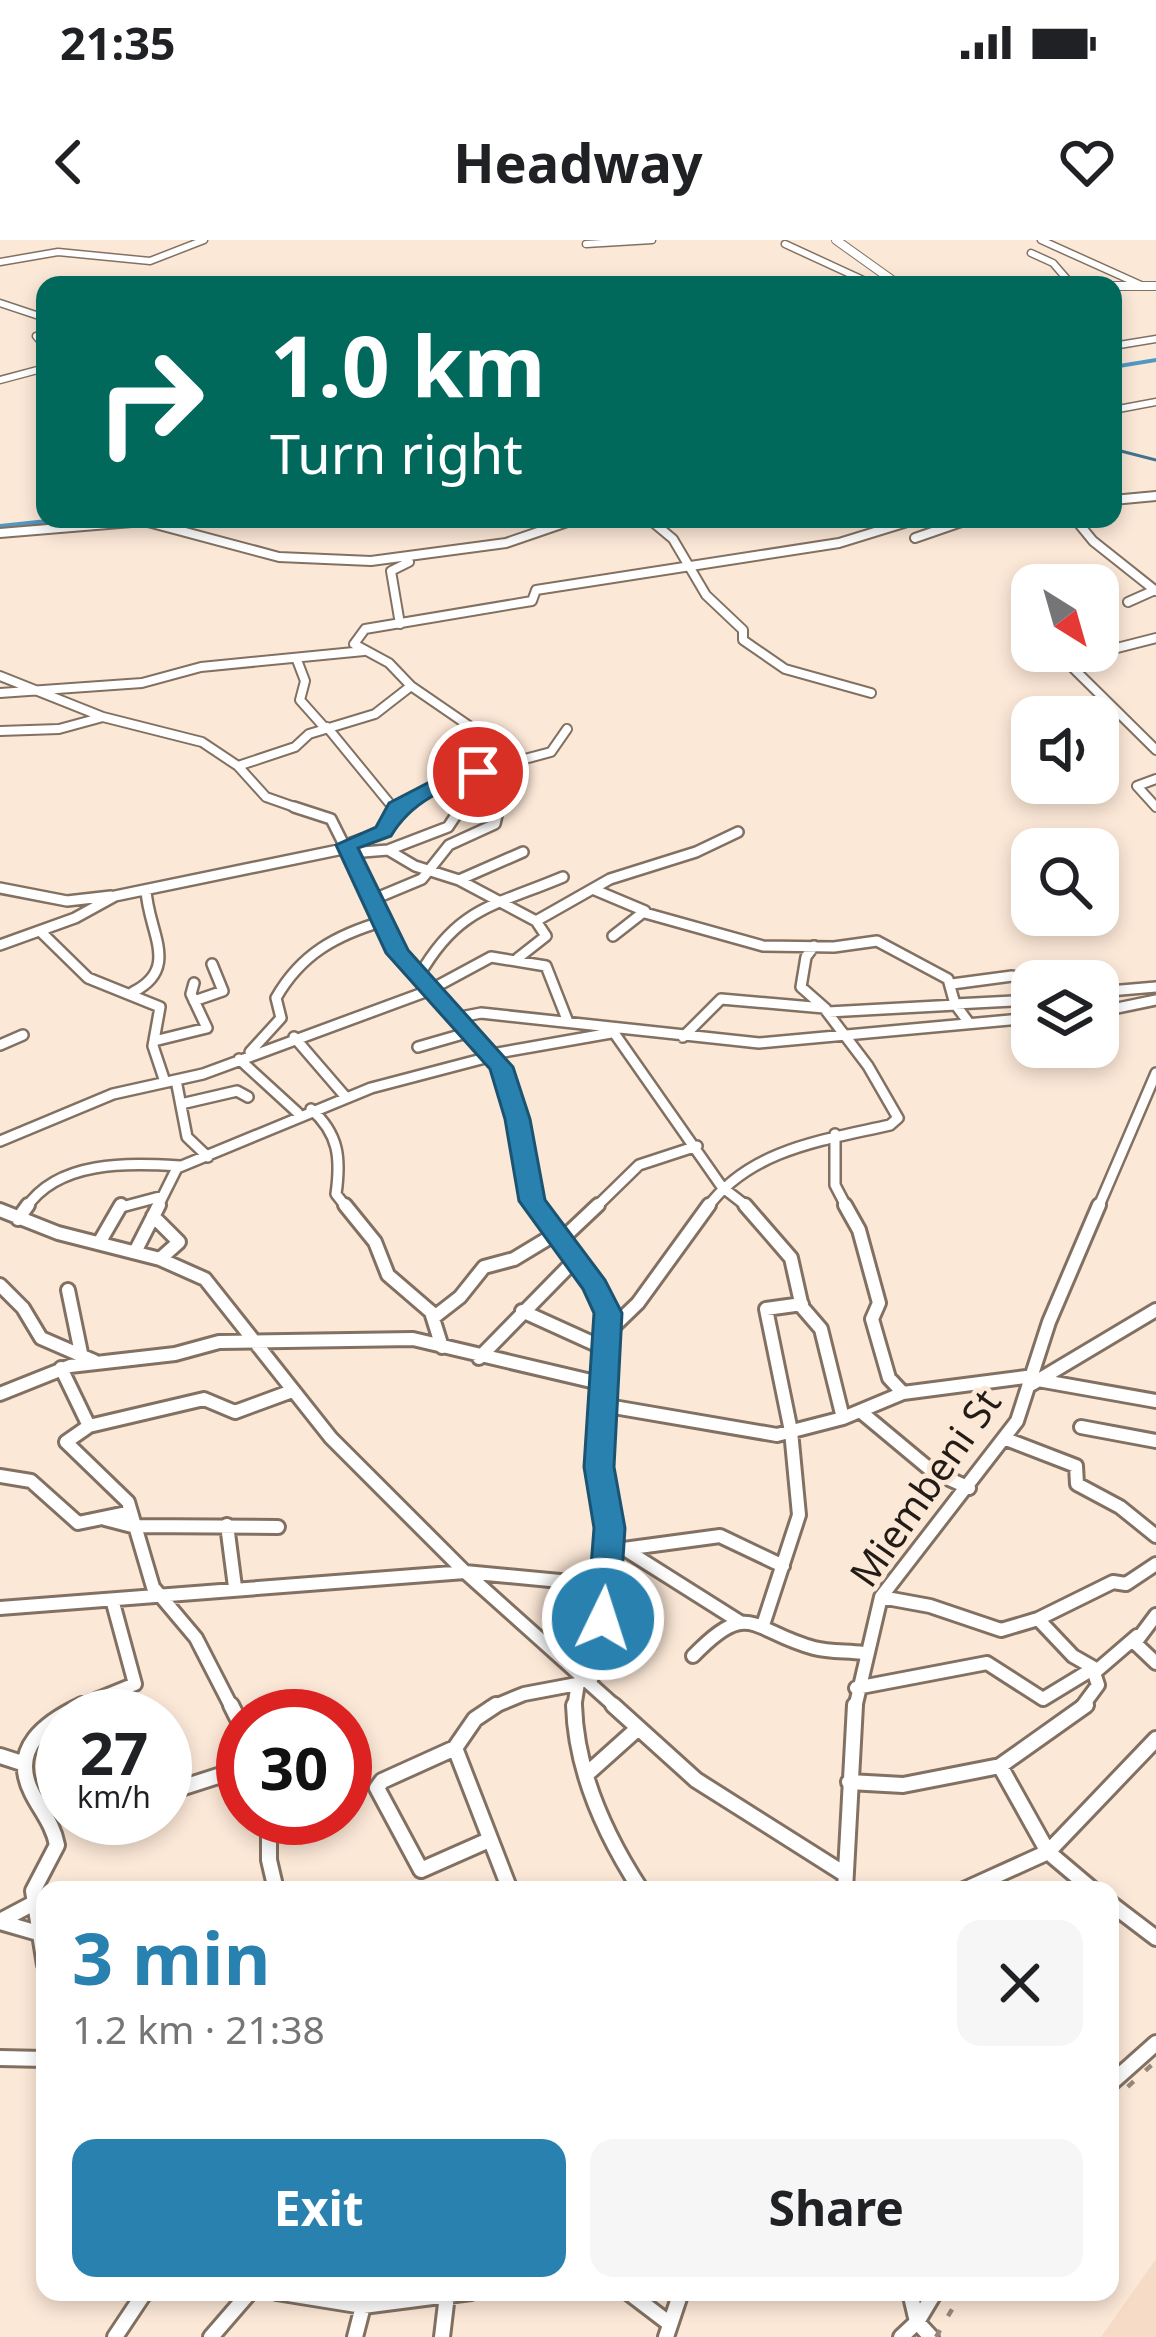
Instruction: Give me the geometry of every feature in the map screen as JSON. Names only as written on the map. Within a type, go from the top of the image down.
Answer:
[{"type":"street","points":[[0,262],[62,252],[122,263],[161,260],[204,240]]},
{"type":"street","points":[[586,244],[652,240]]},
{"type":"street","points":[[836,240],[886,276]]},
{"type":"street","points":[[1042,240],[1142,285]]},
{"type":"street","points":[[785,244],[854,276]]},
{"type":"street","points":[[1031,254],[1053,263],[1064,276]]},
{"type":"street","points":[[1122,286],[1156,286]]},
{"type":"street","points":[[3,306],[36,315]]},
{"type":"street","points":[[1122,345],[1156,340]]},
{"type":"street","points":[[0,380],[36,370]]},
{"type":"street","points":[[1122,408],[1156,402]]},
{"type":"street","points":[[1122,499],[1156,496]]},
{"type":"street","points":[[0,533],[57,528]]},
{"type":"street","points":[[170,528],[279,556],[351,561],[420,558],[518,541],[552,528]]},
{"type":"street","points":[[660,528],[673,539],[706,596],[742,630],[740,637],[782,667],[872,693]]},
{"type":"street","points":[[374,898],[414,884],[449,845],[496,824],[507,766],[494,743],[411,686],[389,662],[354,642],[365,628],[532,601],[536,590],[835,544],[887,528]]},
{"type":"street","points":[[915,538],[944,528]]},
{"type":"street","points":[[1082,528],[1155,590],[1128,602]]},
{"type":"street","points":[[400,624],[391,571],[420,558]]},
{"type":"street","points":[[1156,638],[1066,662],[1156,750]]},
{"type":"street","points":[[0,693],[142,683],[201,668],[364,651]]},
{"type":"street","points":[[297,660],[305,681],[300,700],[396,808]]},
{"type":"street","points":[[0,676],[103,717],[181,733],[238,766],[266,796],[331,819],[398,953],[428,991],[493,1055],[511,1091],[532,1201],[603,1301],[609,1331],[599,1467],[609,1551],[602,1585],[603,1643],[574,1707],[588,1773],[615,1852],[635,1881]]},
{"type":"street","points":[[238,766],[295,747],[306,735],[326,727],[375,715],[411,686]]},
{"type":"street","points":[[0,731],[59,729],[103,717]]},
{"type":"street","points":[[348,849],[384,831],[396,808],[457,777],[548,754],[562,744],[567,729]]},
{"type":"street","points":[[1156,779],[1137,786],[1156,807]]},
{"type":"street","points":[[0,888],[63,901],[115,896],[348,849],[388,850],[448,826],[458,812]]},
{"type":"street","points":[[536,921],[614,878],[720,843],[738,832]]},
{"type":"street","points":[[388,850],[459,880],[536,921],[545,936],[518,958]]},
{"type":"street","points":[[459,880],[524,852]]},
{"type":"street","points":[[419,976],[454,925],[563,877]]},
{"type":"street","points":[[133,992],[153,983],[159,972],[161,948],[149,922],[146,890]]},
{"type":"street","points":[[595,890],[645,913],[763,946],[877,941],[952,984],[1011,976]]},
{"type":"street","points":[[0,945],[115,896]]},
{"type":"street","points":[[614,936],[645,913]]},
{"type":"street","points":[[244,1056],[281,1018],[276,998],[305,956],[334,936],[384,921]]},
{"type":"street","points":[[40,931],[70,953],[92,981],[133,992],[160,1007],[154,1041],[181,1104],[190,1142],[208,1157]]},
{"type":"street","points":[[609,1331],[638,1303],[722,1187],[786,1148],[890,1125],[898,1118],[868,1066],[827,1011],[801,987],[806,957],[814,946]]},
{"type":"street","points":[[0,1141],[113,1094],[170,1081],[428,991],[491,957],[518,958],[548,969],[568,1022]]},
{"type":"street","points":[[194,1001],[223,991],[212,964]]},
{"type":"street","points":[[154,1041],[207,1028],[194,1001],[194,983]]},
{"type":"street","points":[[952,984],[955,1005],[969,1023]]},
{"type":"street","points":[[1119,990],[1156,987]]},
{"type":"street","points":[[683,1037],[721,999],[827,1011],[1011,1001]]},
{"type":"street","points":[[1119,1008],[1156,1000]]},
{"type":"street","points":[[455,1018],[481,1013],[759,1043],[1011,1020]]},
{"type":"street","points":[[135,1252],[170,1175],[182,1166],[311,1108],[406,1074],[610,1030]]},
{"type":"street","points":[[610,1030],[722,1187],[777,1236],[796,1271],[802,1304],[821,1329],[843,1418]]},
{"type":"street","points":[[418,1047],[470,1032]]},
{"type":"street","points":[[0,1046],[23,1036]]},
{"type":"street","points":[[294,1036],[344,1096]]},
{"type":"street","points":[[244,1056],[298,1114]]},
{"type":"street","name":"Miembeni St","points":[[844,1881],[856,1688],[881,1597],[1006,1439],[1034,1380],[1049,1322],[1156,1073]]},
{"type":"street","points":[[181,1104],[237,1091],[248,1097]]},
{"type":"street","points":[[311,1108],[323,1119],[342,1155],[336,1193],[375,1242],[388,1275],[434,1318],[442,1347]]},
{"type":"street","points":[[835,1134],[835,1185],[857,1222],[879,1303],[872,1319],[889,1378],[902,1393]]},
{"type":"street","points":[[434,1318],[460,1297],[484,1267],[514,1259],[559,1236],[639,1165],[697,1146]]},
{"type":"street","points":[[7,1217],[56,1179],[130,1165],[182,1166]]},
{"type":"street","points":[[99,1243],[119,1205],[163,1196]]},
{"type":"street","points":[[153,1216],[179,1242],[160,1259]]},
{"type":"street","points":[[7,1217],[160,1259],[205,1279],[331,1438],[465,1572],[696,1780],[843,1873]]},
{"type":"street","points":[[479,1358],[576,1259]]},
{"type":"street","points":[[0,1285],[41,1338],[96,1363]]},
{"type":"street","points":[[65,1367],[77,1352],[68,1290]]},
{"type":"street","points":[[763,1625],[800,1515],[791,1431],[766,1309],[802,1304]]},
{"type":"street","points":[[522,1311],[608,1350]]},
{"type":"street","points":[[1034,1380],[1150,1312],[1156,1327]]},
{"type":"street","points":[[0,1394],[65,1367],[175,1354],[219,1342],[243,1329]]},
{"type":"street","points":[[219,1342],[398,1339],[604,1384]]},
{"type":"street","points":[[65,1367],[89,1426]]},
{"type":"street","points":[[602,1405],[771,1435],[843,1418],[902,1393],[1034,1380],[1156,1401]]},
{"type":"street","points":[[222,1689],[196,1638],[153,1587],[124,1498],[66,1442],[89,1426],[204,1400],[235,1412],[292,1391]]},
{"type":"street","points":[[860,1411],[932,1471],[969,1487]]},
{"type":"street","points":[[1081,1427],[1156,1442]]},
{"type":"street","points":[[1006,1439],[1076,1466],[1077,1484],[1156,1536]]},
{"type":"street","points":[[0,1476],[31,1480],[77,1523],[131,1519],[278,1527]]},
{"type":"street","points":[[227,1525],[235,1587]]},
{"type":"street","points":[[609,1551],[720,1536],[783,1566]]},
{"type":"street","points":[[626,1550],[740,1622]]},
{"type":"street","points":[[881,1597],[930,1606],[996,1629],[1038,1619],[1113,1582],[1126,1584],[1156,1564]]},
{"type":"street","points":[[0,1608],[113,1603],[235,1587],[465,1572],[602,1585]]},
{"type":"street","points":[[36,1796],[28,1785],[25,1764],[35,1739],[60,1714],[135,1684],[113,1603]]},
{"type":"street","points":[[856,1688],[987,1663],[1043,1700],[1096,1669],[1156,1615]]},
{"type":"street","points":[[1038,1619],[1073,1656],[1096,1669]]},
{"type":"street","points":[[693,1655],[720,1628],[740,1622],[763,1625],[814,1648],[862,1653]]},
{"type":"street","points":[[1137,1636],[1140,1649],[1156,1663]]},
{"type":"street","points":[[849,1782],[902,1785],[1000,1766],[1089,1703],[1096,1692],[1096,1669]]},
{"type":"street","points":[[489,1840],[422,1870],[377,1788],[382,1781],[455,1748],[471,1723],[501,1705],[535,1690],[584,1682]]},
{"type":"street","points":[[588,1773],[636,1730]]},
{"type":"street","points":[[984,1881],[1048,1852],[1156,1739]]},
{"type":"street","points":[[455,1748],[506,1881]]},
{"type":"street","points":[[0,1756],[25,1764]]},
{"type":"street","points":[[1000,1766],[1048,1852],[1082,1881]]},
{"type":"street","points":[[36,1918],[36,1881],[57,1845]]},
{"type":"street","points":[[269,1845],[273,1881]]},
{"type":"street","points":[[0,1922],[34,1903]]},
{"type":"street","points":[[1119,1910],[1156,1938]]},
{"type":"street","points":[[0,1922],[36,1932]]},
{"type":"street","points":[[1119,2076],[1156,2043]]},
{"type":"street","points":[[0,2058],[36,2060]]},
{"type":"street","points":[[115,2337],[140,2301]]},
{"type":"street","points":[[211,2337],[242,2301]]},
{"type":"street","points":[[332,2301],[363,2306],[388,2301]]},
{"type":"street","points":[[442,2337],[445,2301]]},
{"type":"street","points":[[637,2301],[668,2331],[678,2301]]},
{"type":"street","points":[[912,2301],[917,2322],[931,2337]]},
{"type":"street","points":[[901,2337],[930,2301]]},
{"type":"street","points":[[356,2337],[363,2306]]},
{"type":"shaded area","points":[[1156,2259],[1156,2337],[1101,2337]]},
{"type":"waterway","points":[[1122,366],[1156,360]]},
{"type":"waterway","points":[[1122,451],[1156,460]]},
{"type":"waterway","points":[[0,527],[36,523]]},
{"type":"railway","points":[[1119,2095],[1156,2061]]},
{"type":"railway","points":[[936,2337],[957,2301]]},
{"type":"route","points":[[478,772],[457,777],[396,808],[384,831],[346,845],[398,953],[501,1067],[518,1119],[532,1201],[596,1286],[608,1313],[599,1467],[610,1528],[602,1585],[603,1619]]}]
